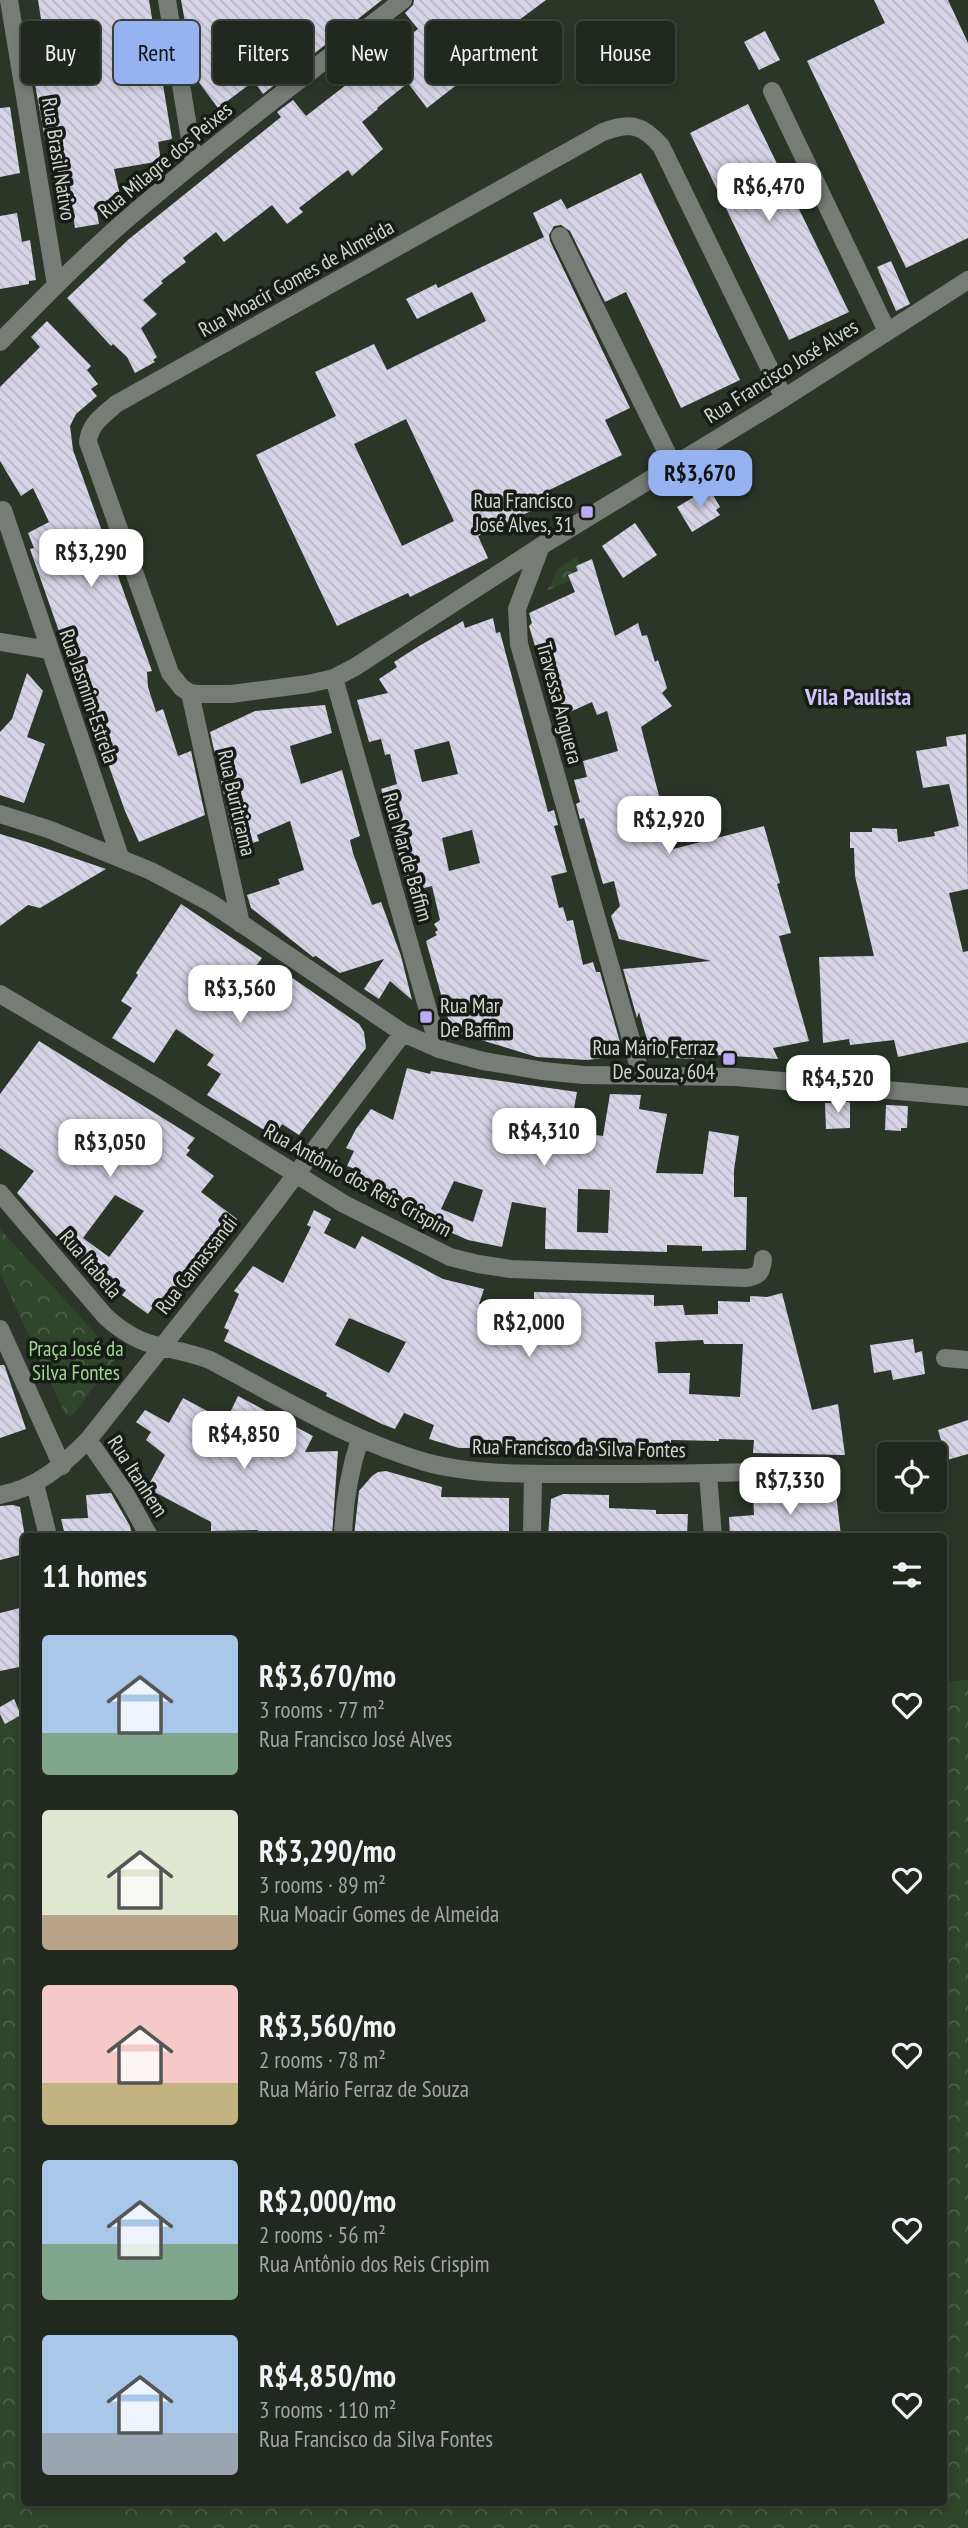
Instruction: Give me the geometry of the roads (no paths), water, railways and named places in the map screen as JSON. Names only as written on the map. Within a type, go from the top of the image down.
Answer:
[{"type":"street","name":"Rua Brasil Nativo","points":[[9,0],[56,285]]},
{"type":"street","points":[[167,0],[194,163]]},
{"type":"street","name":"Rua Milagre dos Peixes","points":[[0,342],[125,221],[194,163],[403,0]]},
{"type":"street","points":[[772,91],[887,331]]},
{"type":"street","name":"Rua Moacir Gomes de Almeida","points":[[190,693],[175,681],[170,673],[91,453],[89,432],[94,423],[116,404],[603,132],[617,127],[639,127],[649,132],[661,146],[784,398]]},
{"type":"street","points":[[561,236],[673,465]]},
{"type":"street","name":"Rua Francisco José Alves","points":[[334,678],[541,546],[784,398],[968,280]]},
{"type":"street","name":"Rua Jasmim-Estrela","points":[[3,510],[120,857]]},
{"type":"street","name":"Travessa Anguera","points":[[541,546],[517,608],[519,644],[641,1075]]},
{"type":"street","points":[[0,642],[49,650]]},
{"type":"street","points":[[190,693],[231,694],[334,678]]},
{"type":"street","name":"Rua Mar de Baffim","points":[[334,678],[439,1049]]},
{"type":"street","name":"Rua Buritirama","points":[[190,693],[241,924]]},
{"type":"street","points":[[0,814],[120,857],[211,903],[403,1033],[439,1049],[483,1061],[543,1071],[736,1077],[968,1097]]},
{"type":"street","name":"Rua Antônio dos Reis Crispim","points":[[0,994],[344,1204],[450,1257],[511,1269],[745,1278],[758,1275],[762,1270],[763,1259]]},
{"type":"street","name":"Rua Camassandi","points":[[0,1495],[35,1484],[62,1466],[88,1440],[296,1175],[403,1033]]},
{"type":"street","name":"Rua Itabela","points":[[0,1193],[105,1316],[123,1333],[160,1348]]},
{"type":"street","points":[[0,1329],[62,1466]]},
{"type":"street","name":"Rua Francisco da Silva Fontes","points":[[160,1348],[188,1352],[210,1360],[360,1439],[429,1463],[464,1469],[533,1474],[708,1474],[812,1470]]},
{"type":"street","points":[[945,1358],[968,1360]]},
{"type":"street","points":[[343,1533],[344,1501],[349,1472],[360,1439]]},
{"type":"street","name":"Rua Itanhem","points":[[88,1440],[132,1504],[147,1533]]},
{"type":"street","points":[[532,1533],[533,1474]]},
{"type":"street","points":[[708,1474],[713,1533]]},
{"type":"street","points":[[35,1484],[47,1533]]},
{"type":"place","name":"Rua Francisco José Alves, 31","points":[[587,512]]},
{"type":"place","name":"Rua Mar De Baffim","points":[[426,1017]]},
{"type":"place","name":"Rua Mário Ferraz De Souza, 604","points":[[729,1059]]},
{"type":"district","name":"Vila Paulista","points":[[858,696]]},
{"type":"park label","name":"Praça José da Silva Fontes","points":[[76,1360]]}]
